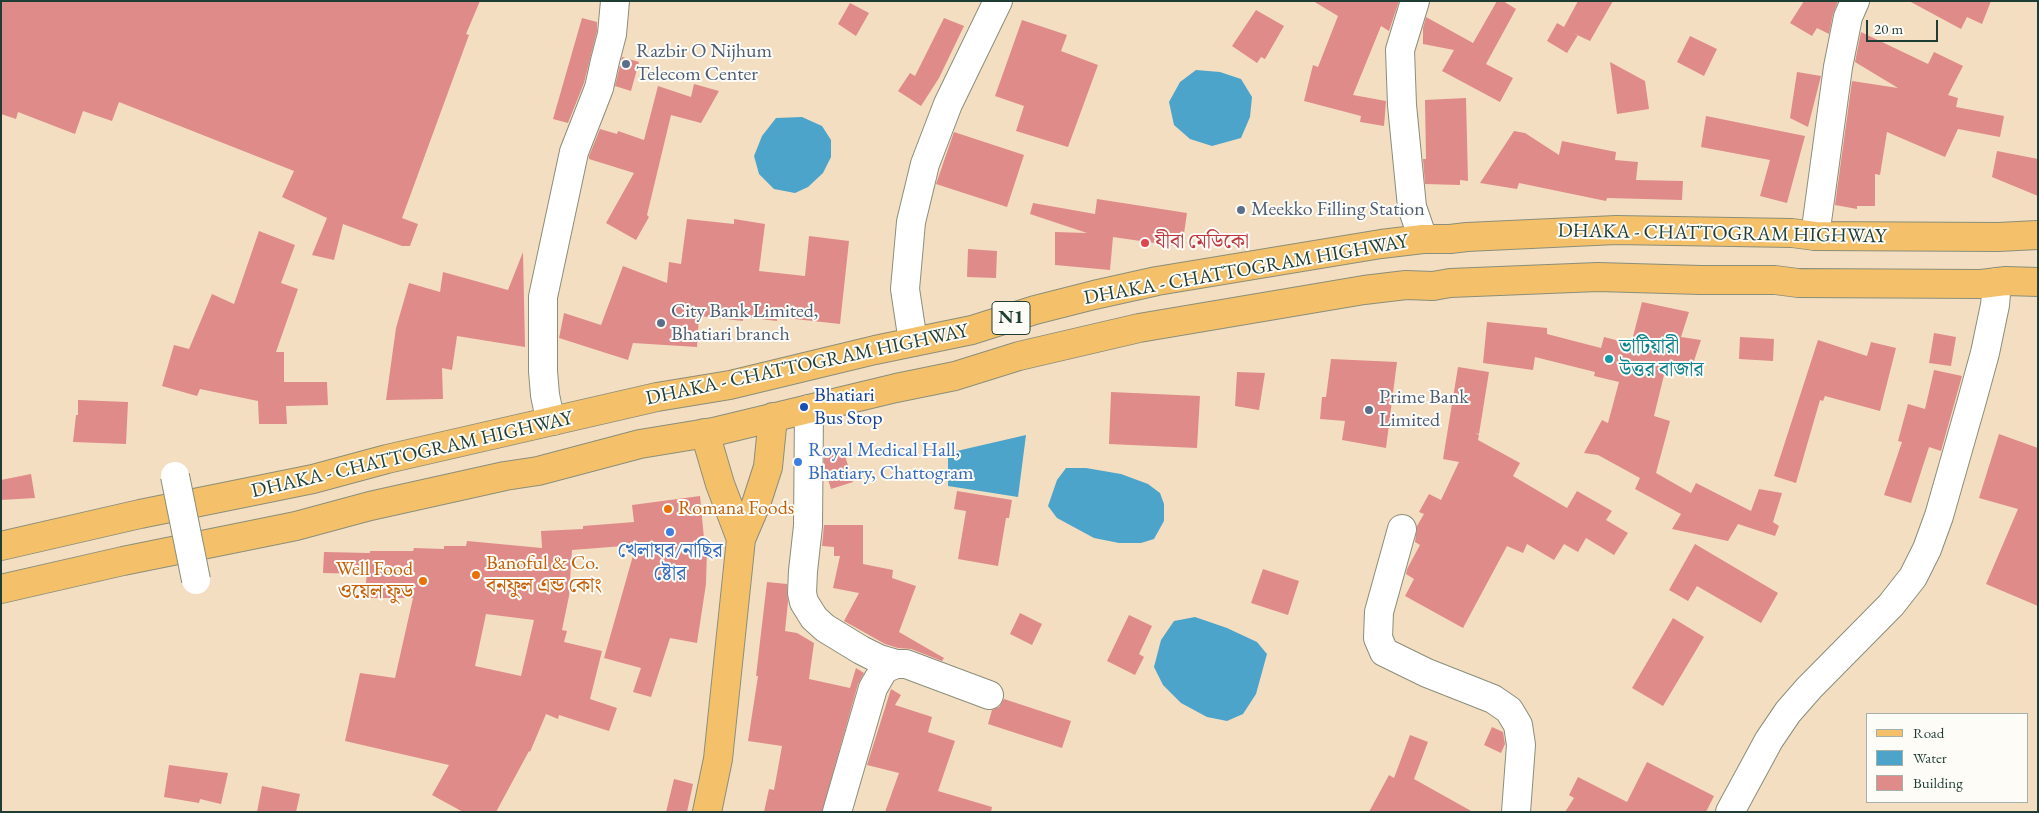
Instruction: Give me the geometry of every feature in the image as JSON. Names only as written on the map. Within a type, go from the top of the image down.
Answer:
[{"type":"main road","name":"DHAKA - CHATTOGRAM HIGHWAY","points":[[1,546],[140,514],[313,479],[387,459],[657,398],[730,385],[972,330],[1044,308],[1157,281],[1381,244],[1423,239],[1616,230],[1792,233],[1815,236],[1998,237],[2038,234]]},
{"type":"main road","name":"DHAKA - CHATTOGRAM HIGHWAY","points":[[1,589],[123,561],[296,526],[370,506],[505,476],[538,471],[640,444],[705,433],[955,376],[1018,356],[1139,328],[1364,290],[1398,286],[1433,286],[1598,277],[1775,280],[1798,283],[1981,284],[2038,282]]},
{"type":"main road","points":[[707,812],[718,759],[741,539],[756,504],[768,467],[774,417]]},
{"type":"main road","points":[[705,433],[720,484],[741,539]]},
{"type":"street","points":[[553,422],[545,395],[542,371],[544,297],[574,152],[599,88],[606,61],[612,34],[615,1]]},
{"type":"street","points":[[913,342],[905,289],[911,222],[925,164],[948,104],[998,1]]},
{"type":"street","points":[[1414,1],[1400,50],[1402,105],[1412,207],[1423,239]]},
{"type":"street","points":[[1815,236],[1838,67],[1848,16],[1855,1]]},
{"type":"street","points":[[1730,812],[1768,740],[1788,712],[1809,688],[1891,606],[1912,577],[1939,516],[1985,353],[1997,282]]},
{"type":"street","points":[[809,409],[808,526],[802,586],[804,602],[814,618],[825,628],[879,659],[896,664],[906,664],[989,694]]},
{"type":"street","points":[[175,476],[196,580]]},
{"type":"street","points":[[1402,529],[1379,612],[1378,638],[1384,652],[1435,676],[1493,699],[1509,710],[1518,725],[1521,745],[1516,812]]},
{"type":"street","points":[[837,812],[873,688],[884,669],[896,664]]},
{"type":"water","points":[[1196,70],[1220,72],[1241,79],[1252,97],[1250,117],[1241,138],[1212,146],[1190,139],[1174,125],[1169,102],[1180,82]]},
{"type":"water","points":[[802,117],[822,126],[831,140],[831,157],[823,173],[808,187],[795,193],[774,189],[759,174],[754,156],[762,136],[776,118]]},
{"type":"water","points":[[1026,435],[1018,497],[948,486],[948,453]]},
{"type":"water","points":[[1066,468],[1086,468],[1121,474],[1148,484],[1160,493],[1164,504],[1164,521],[1154,539],[1141,543],[1119,543],[1094,538],[1057,518],[1048,506],[1057,480]]},
{"type":"water","points":[[1195,617],[1227,628],[1257,642],[1267,654],[1256,694],[1243,714],[1227,721],[1207,717],[1181,703],[1163,685],[1154,667],[1161,640],[1174,621]]},
{"type":"building","points":[[1,1],[480,1],[466,34],[469,35],[402,218],[418,224],[410,246],[402,246],[343,224],[334,260],[312,255],[327,218],[282,197],[294,171],[119,102],[112,121],[83,111],[75,134],[18,112],[16,119],[1,114]]},
{"type":"building","points":[[1313,1],[1399,1],[1389,31],[1381,26],[1353,95],[1386,101],[1384,126],[1360,122],[1361,116],[1304,101],[1313,65],[1318,67],[1338,16]]},
{"type":"building","points":[[1497,1],[1503,1],[1516,9],[1486,64],[1513,78],[1500,102],[1442,71],[1454,50],[1423,44],[1423,28],[1426,17],[1473,43]]},
{"type":"building","points":[[1578,1],[1613,1],[1590,41],[1578,35],[1567,53],[1547,41],[1557,23],[1564,27]]},
{"type":"building","points":[[1804,1],[1838,1],[1829,34],[1817,28],[1812,36],[1790,23]]},
{"type":"building","points":[[1909,1],[1991,1],[1982,24],[1967,17],[1961,29]]},
{"type":"building","points":[[850,3],[869,13],[856,36],[838,24]]},
{"type":"building","points":[[1256,10],[1284,26],[1265,59],[1261,57],[1257,63],[1232,46]]},
{"type":"building","points":[[582,18],[597,22],[597,31],[584,83],[568,123],[553,119]]},
{"type":"building","points":[[944,18],[964,26],[939,78],[921,106],[898,91],[910,73],[915,76]]},
{"type":"building","points":[[1022,20],[1067,35],[1061,51],[1098,65],[1068,147],[1016,131],[1024,106],[995,96]]},
{"type":"building","points":[[1861,32],[1928,64],[1934,52],[1963,66],[1948,95],[1958,98],[1956,107],[2004,116],[2000,137],[1958,129],[1945,157],[1887,132],[1880,175],[1875,174],[1875,206],[1857,206],[1857,209],[1835,205],[1852,81],[1898,88],[1855,62]]},
{"type":"building","points":[[1690,36],[1717,49],[1704,76],[1677,62]]},
{"type":"building","points":[[622,57],[639,62],[631,91],[615,86]]},
{"type":"building","points":[[1610,62],[1645,81],[1649,109],[1617,114]]},
{"type":"building","points":[[1797,72],[1821,76],[1808,127],[1790,118]]},
{"type":"building","points":[[694,84],[719,91],[701,123],[671,115],[647,215],[649,217],[636,240],[606,223],[634,173],[589,159],[589,156],[600,129],[617,134],[618,131],[644,140],[658,86],[691,97]]},
{"type":"building","points":[[1466,98],[1468,181],[1460,180],[1460,185],[1425,184],[1423,159],[1426,159],[1425,100]]},
{"type":"building","points":[[1706,116],[1805,136],[1787,203],[1760,196],[1770,160],[1701,147]]},
{"type":"building","points":[[1514,131],[1525,133],[1559,155],[1562,141],[1616,152],[1615,160],[1638,162],[1636,180],[1683,181],[1682,200],[1607,198],[1606,201],[1519,183],[1517,189],[1480,183]]},
{"type":"building","points":[[954,132],[1024,155],[1007,207],[936,184]]},
{"type":"building","points":[[1997,151],[2038,159],[2038,196],[1992,177]]},
{"type":"building","points":[[1097,199],[1187,213],[1182,247],[1113,237],[1110,270],[1055,265],[1055,232],[1087,233],[1030,214],[1033,203],[1095,214]]},
{"type":"building","points":[[687,219],[734,224],[734,219],[765,224],[759,271],[805,276],[809,236],[849,241],[840,324],[777,317],[777,321],[743,317],[743,321],[699,316],[697,347],[633,343],[628,360],[559,338],[564,313],[601,325],[623,266],[667,283],[669,262],[681,264]]},
{"type":"building","points":[[259,231],[295,245],[281,283],[298,289],[276,352],[284,352],[284,382],[327,382],[328,405],[286,406],[287,424],[259,424],[258,401],[200,389],[197,396],[162,386],[174,345],[189,349],[212,294],[234,304]]},
{"type":"building","points":[[968,249],[997,251],[996,278],[967,277]]},
{"type":"building","points":[[523,252],[525,347],[457,336],[452,370],[442,368],[443,399],[386,400],[396,328],[409,283],[440,292],[443,272],[508,290]]},
{"type":"building","points":[[1642,302],[1689,312],[1681,337],[1701,340],[1690,373],[1665,371],[1654,416],[1670,421],[1656,473],[1691,493],[1696,483],[1751,511],[1759,489],[1782,493],[1773,522],[1779,526],[1775,536],[1738,524],[1728,541],[1672,529],[1681,514],[1635,489],[1640,478],[1598,455],[1584,453],[1602,420],[1608,423],[1619,382],[1594,376],[1595,372],[1535,357],[1533,370],[1483,363],[1487,322],[1547,328],[1547,334],[1601,348],[1604,337],[1631,344]]},
{"type":"building","points":[[1934,333],[1956,337],[1951,366],[1929,363]]},
{"type":"building","points":[[1740,337],[1774,339],[1773,361],[1739,359]]},
{"type":"building","points":[[1818,340],[1867,356],[1871,342],[1896,348],[1880,411],[1825,396],[1823,401],[1820,400],[1796,483],[1774,476]]},
{"type":"building","name":"Prime Bank Limited","points":[[1331,359],[1397,362],[1386,448],[1342,440],[1345,421],[1320,419],[1322,397],[1326,397]]},
{"type":"building","points":[[1458,367],[1489,372],[1479,434],[1475,433],[1479,435],[1478,440],[1520,463],[1513,476],[1567,508],[1577,491],[1612,511],[1606,520],[1628,533],[1614,555],[1586,538],[1578,552],[1564,544],[1554,560],[1527,544],[1523,553],[1507,546],[1463,628],[1405,596],[1414,579],[1406,574],[1407,569],[1420,545],[1415,542],[1417,526],[1424,514],[1419,512],[1429,494],[1441,500],[1459,462],[1443,459]]},
{"type":"building","points":[[1934,370],[1962,376],[1941,451],[1929,447],[1911,503],[1884,495],[1902,442],[1898,441],[1908,404],[1925,409]]},
{"type":"building","points":[[1237,372],[1265,373],[1259,410],[1235,406]]},
{"type":"building","points":[[1111,392],[1200,396],[1197,448],[1109,444]]},
{"type":"building","points":[[78,400],[128,402],[126,444],[73,442],[76,415],[78,415]]},
{"type":"building","points":[[1999,434],[2038,448],[2038,606],[1986,584],[2018,509],[1979,498]]},
{"type":"building","points":[[843,449],[853,482],[831,489],[824,467],[824,454]]},
{"type":"building","points":[[31,474],[35,498],[1,500],[1,480]]},
{"type":"building","points":[[957,491],[1012,500],[1009,518],[1006,518],[998,566],[958,559],[966,511],[954,509]]},
{"type":"building","points":[[700,496],[705,549],[707,549],[706,584],[697,643],[670,638],[651,697],[633,692],[641,668],[604,658],[636,545],[572,550],[569,596],[562,630],[567,631],[564,642],[602,651],[590,699],[617,708],[609,731],[559,715],[558,719],[546,714],[530,752],[496,812],[463,812],[432,795],[449,765],[345,741],[360,673],[395,678],[413,598],[364,598],[367,574],[323,573],[324,552],[370,553],[370,551],[413,551],[414,548],[444,549],[444,546],[466,546],[467,541],[542,548],[541,531],[583,529],[583,526],[634,522],[632,505]],"holes":[[[486,614],[534,620],[521,676],[475,666]]]},
{"type":"building","points":[[824,525],[863,525],[863,564],[893,570],[892,578],[916,586],[899,632],[944,658],[942,661],[911,649],[885,644],[844,621],[859,593],[833,588],[840,556],[834,556],[834,547],[822,546]]},
{"type":"building","points":[[1695,544],[1778,593],[1761,623],[1697,586],[1688,601],[1669,590]]},
{"type":"building","points":[[1263,569],[1299,581],[1288,615],[1251,603]]},
{"type":"building","points":[[767,582],[787,584],[788,602],[785,631],[797,633],[814,643],[809,679],[850,688],[856,668],[864,673],[858,684],[822,812],[764,812],[769,789],[774,790],[782,746],[748,741],[758,676],[756,676]]},
{"type":"building","points":[[1020,613],[1042,624],[1032,645],[1010,634]]},
{"type":"building","points":[[1129,615],[1152,626],[1139,654],[1144,657],[1135,675],[1107,661]]},
{"type":"building","points":[[1673,618],[1704,637],[1663,706],[1632,688]]},
{"type":"building","points":[[891,689],[901,695],[895,705],[932,717],[928,732],[955,741],[938,791],[992,807],[991,812],[885,812],[899,773],[867,765]]},
{"type":"building","points":[[1004,699],[1071,721],[1062,748],[988,724],[992,710],[999,707]]},
{"type":"building","points":[[1492,727],[1503,732],[1505,744],[1501,753],[1484,745]]},
{"type":"building","points":[[1410,735],[1428,742],[1414,779],[1473,812],[1369,812],[1389,775],[1394,778]]},
{"type":"building","points":[[1647,762],[1714,796],[1706,812],[1565,812],[1574,798],[1569,795],[1578,777],[1627,802]]},
{"type":"building","points":[[169,765],[228,773],[221,804],[200,799],[199,803],[164,797]]},
{"type":"building","points":[[674,779],[693,784],[687,812],[666,812]]},
{"type":"building","points":[[262,786],[300,794],[296,812],[257,812]]},
{"type":"place","name":"Razbir O Nijhum Telecom Center","points":[[626,64]]},
{"type":"place","name":"Meekko Filling Station","points":[[1241,210]]},
{"type":"place","name":"যীবা মেডিকো","points":[[1145,243]]},
{"type":"place","name":"City Bank Limited, Bhatiari branch","points":[[661,323]]},
{"type":"place","name":"ভাটিয়ারী উত্তর বাজার","points":[[1609,359]]},
{"type":"place","name":"Bhatiari Bus Stop","points":[[804,407]]},
{"type":"place","name":"Prime Bank Limited","points":[[1369,410]]},
{"type":"place","name":"Royal Medical Hall, Bhatiary, Chattogram","points":[[798,462]]},
{"type":"place","name":"Romana Foods","points":[[668,509]]},
{"type":"place","name":"খেলাঘর/নাছির ষ্টোর","points":[[670,532]]},
{"type":"place","name":"Banoful & Co. বনফুল এন্ড কোং","points":[[476,575]]},
{"type":"place","name":"Well Food ওয়েল ফুড","points":[[423,581]]}]
